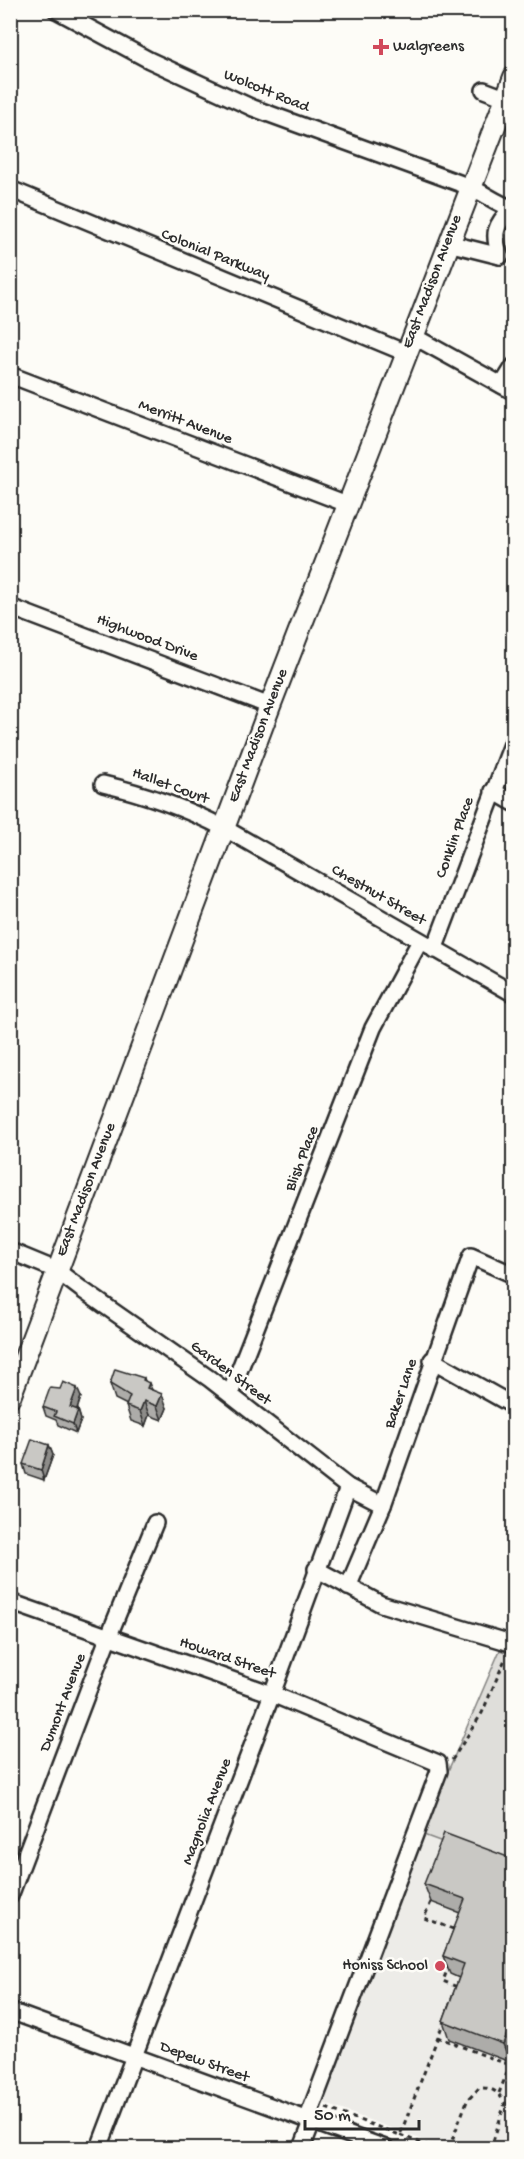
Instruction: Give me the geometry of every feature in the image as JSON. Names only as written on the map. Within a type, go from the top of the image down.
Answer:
[{"type":"main road","name":"East Madison Avenue","points":[[10,1397],[56,1269],[270,706],[513,77]]},
{"type":"street","name":"Wolcott Road","points":[[56,10],[159,65],[253,108],[470,187],[508,207]]},
{"type":"street","points":[[484,90],[505,98]]},
{"type":"street","name":"Colonial Parkway","points":[[10,189],[410,345],[507,388]]},
{"type":"street","points":[[448,243],[500,256],[494,240],[496,230],[508,207]]},
{"type":"street","points":[[507,388],[513,366]]},
{"type":"street","name":"Merritt Avenue","points":[[10,375],[347,504]]},
{"type":"street","name":"Highwood Drive","points":[[10,607],[270,706]]},
{"type":"street","name":"Conklin Place","points":[[434,950],[513,740]]},
{"type":"street","name":"Hallet Court","points":[[103,784],[143,793],[190,810],[224,828]]},
{"type":"street","points":[[493,791],[513,802]]},
{"type":"street","name":"Chestnut Street","points":[[224,828],[513,994]]},
{"type":"street","name":"Blish Place","points":[[230,1394],[373,1028],[420,941]]},
{"type":"street","name":"Garden Street","points":[[10,1251],[56,1269],[81,1290],[230,1394],[348,1487],[383,1505]]},
{"type":"street","name":"Baker Lane","points":[[348,1587],[383,1505],[432,1360],[471,1256],[513,1275]]},
{"type":"street","points":[[432,1360],[513,1406]]},
{"type":"street","name":"Magnolia Avenue","points":[[99,2148],[272,1694],[348,1487]]},
{"type":"street","name":"Dumont Avenue","points":[[10,1896],[108,1638],[155,1523]]},
{"type":"street","points":[[316,1569],[381,1604],[513,1643]]},
{"type":"street","name":"Howard Street","points":[[10,1602],[272,1694],[428,1758],[438,1763],[438,1771]]},
{"type":"street","points":[[302,2148],[438,1771]]},
{"type":"street","name":"Depew Street","points":[[10,2011],[385,2148]]},
{"type":"path","points":[[438,1771],[445,1771],[482,1713],[513,1643]]},
{"type":"path","points":[[431,1902],[424,1918],[462,1933]]},
{"type":"path","points":[[451,1962],[443,1981],[457,1987],[453,1997]]},
{"type":"path","points":[[400,2135],[445,2017]]},
{"type":"path","points":[[437,2037],[504,2063],[512,2063],[499,2093]]},
{"type":"path","points":[[449,2148],[472,2093],[479,2088],[487,2087],[499,2093],[505,2103],[504,2114],[491,2148]]},
{"type":"path","points":[[319,2106],[434,2148]]},
{"type":"shaded area","name":"Honiss School","points":[[500,1650],[513,1655],[513,2148],[444,2148],[310,2098]]},
{"type":"shaded area","points":[[500,1650],[513,1655],[513,1868],[421,1834]]},
{"type":"building","points":[[115,1369],[144,1378],[143,1380],[149,1383],[147,1388],[162,1394],[157,1406],[144,1401],[140,1411],[126,1406],[130,1396],[110,1384]]},
{"type":"building","points":[[63,1382],[77,1388],[70,1407],[78,1410],[73,1424],[54,1416],[56,1412],[43,1407],[50,1388],[60,1389]]},
{"type":"building","points":[[32,1439],[49,1445],[41,1470],[23,1464]]},
{"type":"building","points":[[444,1833],[513,1859],[513,1970],[509,1982],[513,1984],[513,2030],[509,2028],[503,2044],[443,2021],[464,1964],[443,1956],[465,1899],[424,1884]]},
{"type":"place","name":"Walgreens","points":[[381,47]]},
{"type":"place","name":"Honiss School","points":[[440,1966]]}]
